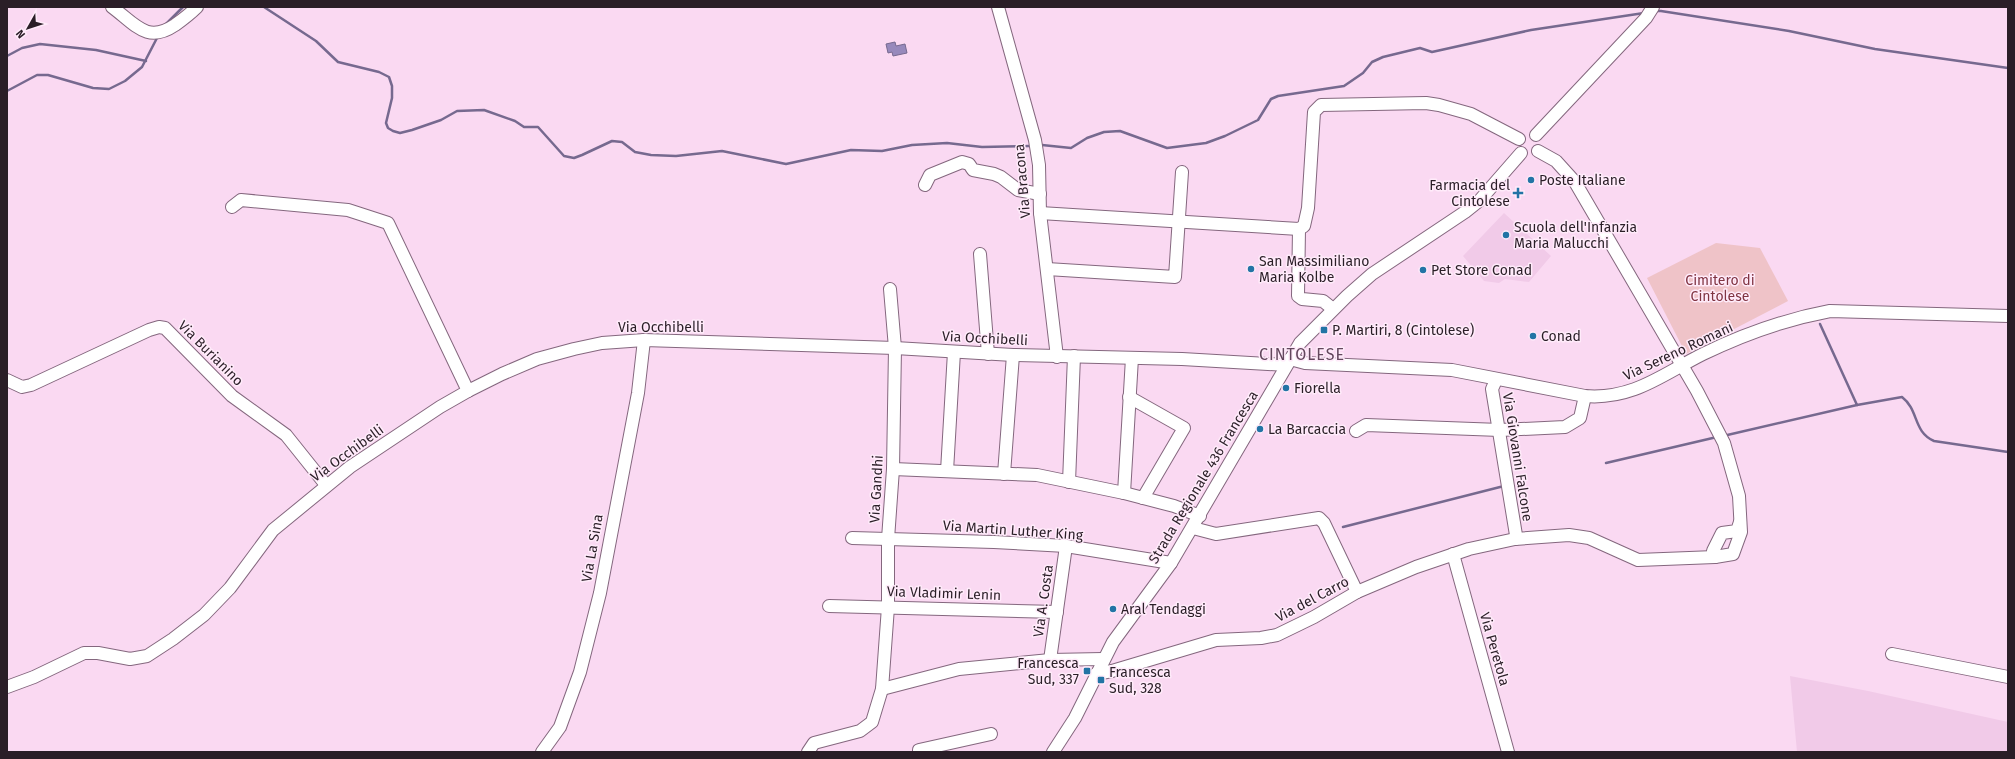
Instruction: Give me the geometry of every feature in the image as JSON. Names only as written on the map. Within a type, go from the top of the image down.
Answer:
[{"type":"street","points":[[112,7],[143,31],[153,34],[163,33],[182,20],[197,7]]},
{"type":"street","name":"Via Bracona","points":[[998,7],[1035,140],[1040,194],[1040,213],[1057,356]]},
{"type":"street","points":[[1536,135],[1646,18],[1653,7]]},
{"type":"street","points":[[1040,213],[1299,229],[1304,226],[1308,208],[1314,112],[1321,105],[1426,103],[1439,105],[1471,114],[1518,139]]},
{"type":"street","points":[[1526,133],[1536,135],[1540,145],[1538,151],[1528,156],[1521,153],[1517,146],[1518,139],[1526,133]]},
{"type":"street","points":[[1538,151],[1556,161],[1575,182],[1722,438],[1738,489],[1740,522],[1737,532],[1722,533],[1713,551],[1715,557]]},
{"type":"street","name":"Strada Regionale 436 Francesca","points":[[1053,752],[1075,718],[1103,659],[1129,619],[1171,563],[1193,528],[1300,343],[1333,309],[1372,274],[1465,212],[1480,200],[1521,153]]},
{"type":"street","points":[[926,185],[930,175],[962,162],[969,164],[973,170],[1001,177],[1018,190],[1040,194]]},
{"type":"street","points":[[1047,269],[1175,277],[1182,172]]},
{"type":"street","points":[[232,207],[241,200],[348,210],[388,223],[468,391]]},
{"type":"street","points":[[1299,229],[1298,296],[1302,299],[1323,301],[1333,309]]},
{"type":"street","points":[[980,254],[988,354]]},
{"type":"street","name":"Via Gandhi","points":[[808,752],[814,743],[860,730],[872,722],[882,689],[888,607],[888,539],[892,469],[895,348],[890,290]]},
{"type":"street","name":"Via Sereno Romani","points":[[1288,362],[1452,370],[1486,375],[1496,380],[1502,379],[1585,396],[1604,397],[1641,387],[1702,354],[1740,338],[1830,311],[2008,316]]},
{"type":"street","name":"Via Burianino","points":[[7,380],[22,387],[31,385],[149,330],[159,327],[165,328],[232,396],[286,435],[326,485]]},
{"type":"street","name":"Via Occhibelli","points":[[7,687],[34,677],[84,653],[98,653],[130,660],[147,656],[204,616],[230,588],[273,530],[326,485],[414,424],[468,391],[537,359],[602,343],[644,340],[895,348],[1013,355],[1278,363],[1288,362]]},
{"type":"street","name":"Via La Sina","points":[[542,752],[560,727],[584,658],[600,593],[638,393],[644,340]]},
{"type":"street","points":[[947,471],[954,352]]},
{"type":"street","points":[[1004,474],[1013,355]]},
{"type":"street","points":[[1069,482],[1074,356]]},
{"type":"street","points":[[1124,493],[1132,358]]},
{"type":"street","name":"Via Giovanni Falcone","points":[[1496,380],[1492,389],[1500,430],[1516,535],[1514,539]]},
{"type":"street","points":[[1129,396],[1184,428],[1143,498]]},
{"type":"street","points":[[1356,430],[1366,425],[1500,430],[1569,426],[1580,418],[1585,396]]},
{"type":"street","points":[[892,469],[1037,475],[1124,493],[1200,516]]},
{"type":"street","points":[[1193,528],[1216,534],[1319,518],[1324,523],[1357,592]]},
{"type":"street","name":"Via del Carro","points":[[1096,674],[1112,671],[1216,640],[1261,638],[1277,635],[1314,617],[1357,592],[1453,554],[1514,539],[1569,535],[1589,538],[1638,560],[1715,557],[1733,554],[1741,532],[1740,522]]},
{"type":"street","name":"Via Martin Luther King","points":[[852,538],[994,542],[1066,546],[1171,563]]},
{"type":"street","name":"Via A. Costa","points":[[1050,660],[1058,612],[1066,546]]},
{"type":"street","name":"Via Peretola","points":[[1453,554],[1508,752]]},
{"type":"street","name":"Via Vladimir Lenin","points":[[830,606],[1058,612]]},
{"type":"street","points":[[1892,654],[2008,677]]},
{"type":"street","points":[[882,689],[959,669],[1050,660],[1103,659]]},
{"type":"street","points":[[919,752],[919,750],[991,734]]},
{"type":"shaded area","points":[[895,42],[896,46],[905,44],[907,53],[893,56],[892,52],[888,53],[886,44]]},
{"type":"shaded area","name":"Scuola dell'Infanzia Maria Malucchi","points":[[1504,213],[1551,256],[1529,282],[1505,279],[1499,283],[1484,281],[1463,256]]},
{"type":"shaded area","points":[[1790,676],[1868,691],[2008,722],[2008,752],[1797,752]]},
{"type":"green space","name":"Cimitero di Cintolese","points":[[1716,243],[1760,248],[1788,301],[1686,354],[1647,278]]},
{"type":"waterway","points":[[165,25],[183,7]]},
{"type":"waterway","points":[[264,7],[316,41],[338,62],[379,72],[389,77],[392,86],[392,98],[386,123],[388,128],[400,133],[441,120],[457,111],[484,110],[515,121],[524,127],[538,127],[564,156],[574,158],[612,141],[622,142],[635,152],[651,155],[676,156],[722,151],[786,164],[851,150],[882,151],[912,145],[947,143],[982,147],[1030,146]]},
{"type":"waterway","points":[[1655,11],[1789,31],[1875,49],[2008,68]]},
{"type":"waterway","points":[[1042,145],[1071,148],[1087,138],[1104,132],[1120,131],[1167,148],[1206,143],[1225,136],[1258,120],[1271,99],[1278,96],[1344,86],[1363,73],[1372,62],[1383,57],[1420,48],[1432,52],[1531,30],[1644,13]]},
{"type":"waterway","points":[[7,91],[37,75],[48,75],[93,88],[109,89],[125,81],[142,67],[158,36]]},
{"type":"waterway","points":[[7,56],[22,48],[40,44],[96,50],[146,61]]},
{"type":"waterway","points":[[1820,324],[1857,405],[1902,397],[1911,408],[1919,427],[1927,437],[1934,441],[2008,452]]},
{"type":"waterway","points":[[1723,436],[1857,405]]},
{"type":"waterway","points":[[1606,463],[1717,437]]},
{"type":"waterway","points":[[1343,527],[1504,486]]},
{"type":"place","name":"Poste Italiane","points":[[1531,180]]},
{"type":"place","name":"Farmacia del Cintolese","points":[[1518,193]]},
{"type":"place","name":"Scuola dell'Infanzia Maria Malucchi","points":[[1506,235]]},
{"type":"place","name":"San Massimiliano Maria Kolbe","points":[[1251,269]]},
{"type":"place","name":"Pet Store Conad","points":[[1423,270]]},
{"type":"place","name":"P. Martiri, 8 (Cintolese)","points":[[1324,330]]},
{"type":"place","name":"Conad","points":[[1533,336]]},
{"type":"place","name":"Fiorella","points":[[1286,388]]},
{"type":"place","name":"La Barcaccia","points":[[1260,429]]},
{"type":"place","name":"Aral Tendaggi","points":[[1113,609]]},
{"type":"place","name":"Francesca Sud, 337","points":[[1087,671]]},
{"type":"place","name":"Francesca Sud, 328","points":[[1101,680]]},
{"type":"district","name":"CINTOLESE","points":[[1302,354]]}]
